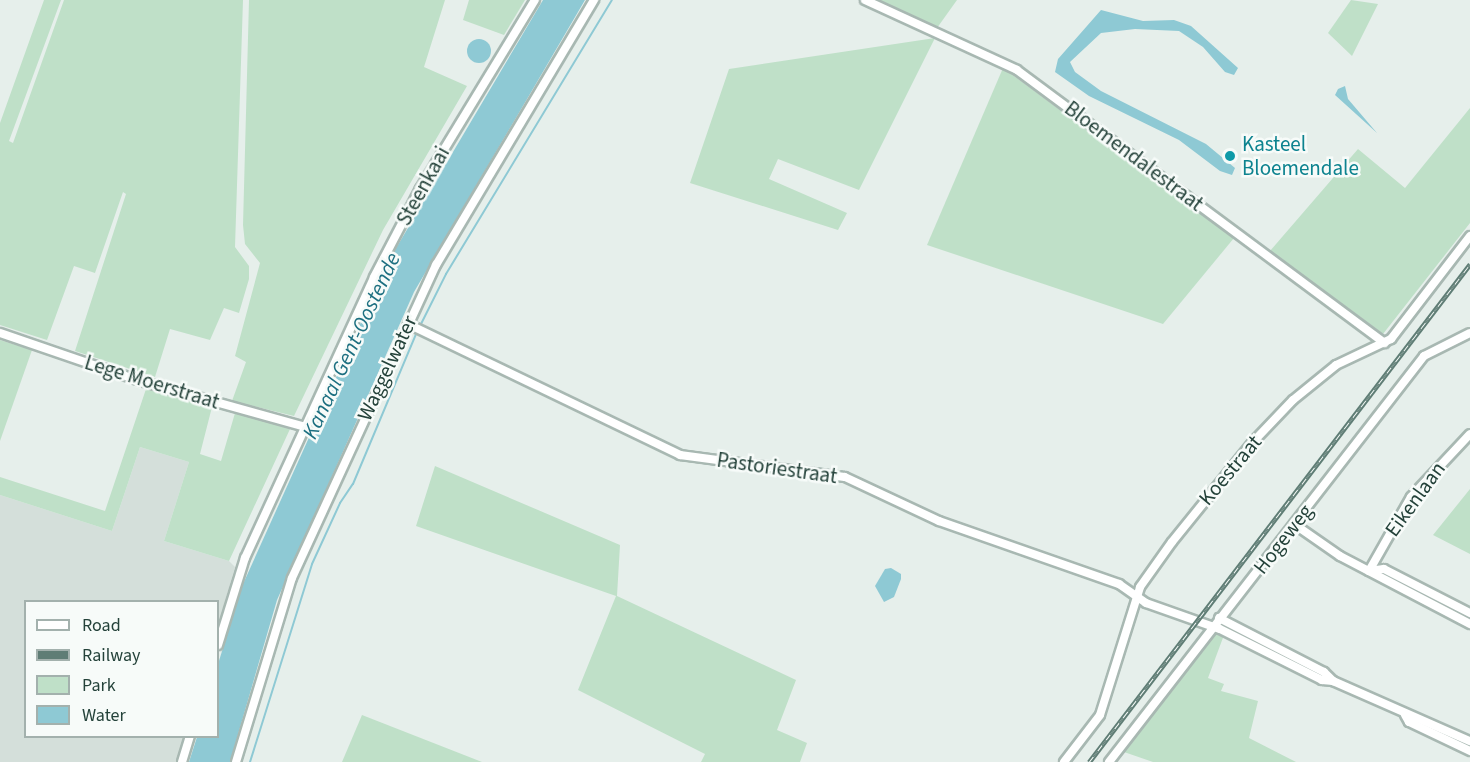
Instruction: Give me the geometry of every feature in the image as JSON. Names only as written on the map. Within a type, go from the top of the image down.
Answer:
[{"type":"street","name":"Steenkaai","points":[[219,642],[245,558],[374,277],[420,189],[535,0]]},
{"type":"street","name":"Waggelwater","points":[[236,762],[292,578],[415,327],[463,214],[594,0]]},
{"type":"street","name":"Bloemendalestraat","points":[[865,0],[1017,70],[1385,343]]},
{"type":"street","name":"Koestraat","points":[[1064,762],[1104,706],[1139,597],[1140,587],[1172,542],[1268,425],[1324,372],[1385,343],[1470,236]]},
{"type":"street","name":"Pastoriestraat","points":[[415,327],[680,455],[832,473],[939,521],[1119,584],[1139,597],[1188,620],[1213,626],[1251,640]]},
{"type":"street","name":"Lege Moerstraat","points":[[0,333],[140,381],[306,427]]},
{"type":"street","name":"Hogeweg","points":[[1109,762],[1427,354],[1470,333]]},
{"type":"street","name":"Eikenlaan","points":[[1370,571],[1411,497],[1470,434]]},
{"type":"street","points":[[1294,524],[1331,551],[1466,622],[1468,612],[1384,569],[1370,571]]},
{"type":"street","name":"Pastoriestraat","points":[[1219,618],[1251,640],[1283,657],[1324,672],[1333,681],[1405,715],[1413,714],[1470,741]]},
{"type":"street","name":"Pastoriestraat","points":[[1405,715],[1409,722],[1470,750]]},
{"type":"street","points":[[182,762],[189,738]]},
{"type":"shaded area","points":[[140,447],[189,462],[164,541],[229,561],[235,567],[219,623],[219,600],[24,600],[24,738],[185,738],[177,762],[0,762],[0,495],[112,531]]},
{"type":"green space","points":[[44,0],[61,0],[9,141],[13,143],[64,0],[243,0],[235,247],[249,266],[249,279],[239,313],[224,308],[210,340],[170,329],[155,377],[75,351],[126,194],[123,192],[95,273],[74,266],[47,340],[0,325],[0,123]]},
{"type":"green space","points":[[249,0],[445,0],[424,67],[467,86],[383,230],[294,416],[232,401],[246,362],[235,356],[260,263],[245,244],[243,225]]},
{"type":"green space","points":[[469,0],[525,0],[504,35],[463,20]]},
{"type":"green space","points":[[876,0],[957,0],[937,28]]},
{"type":"green space","points":[[1351,0],[1378,4],[1352,56],[1328,33]]},
{"type":"green space","points":[[935,38],[859,190],[778,159],[769,179],[847,213],[838,230],[690,183],[729,69]]},
{"type":"green space","points":[[1003,68],[1234,238],[1163,324],[927,245]]},
{"type":"green space","points":[[1470,108],[1470,223],[1383,334],[1270,251],[1358,149],[1405,188]]},
{"type":"green space","points":[[0,340],[32,350],[0,441]]},
{"type":"green space","points":[[146,389],[212,407],[200,454],[221,461],[235,413],[290,429],[229,561],[164,541],[189,462],[140,447],[112,531],[0,495],[0,477],[105,511]]},
{"type":"green space","points":[[435,466],[620,545],[617,596],[796,680],[777,730],[807,743],[800,762],[701,762],[705,754],[578,690],[616,596],[416,526]]},
{"type":"green space","points":[[1470,489],[1470,554],[1433,535]]},
{"type":"green space","points":[[1216,632],[1224,635],[1208,678],[1224,684],[1221,691],[1258,701],[1249,738],[1296,762],[1153,762],[1124,752]]},
{"type":"green space","points":[[362,715],[482,762],[342,762]]},
{"type":"water","name":"Kanaal Gent-Oostende","points":[[543,0],[585,0],[414,292],[277,600],[230,762],[189,762],[197,738],[219,738],[219,661],[243,584],[389,260]]},
{"type":"water","points":[[1101,10],[1143,21],[1174,20],[1191,26],[1238,68],[1234,75],[1225,72],[1203,47],[1179,31],[1135,29],[1101,33],[1070,62],[1075,72],[1101,91],[1206,144],[1235,168],[1232,175],[1220,171],[1179,140],[1089,96],[1055,72],[1058,59]]},
{"type":"water","points":[[479,39],[487,43],[491,51],[487,59],[479,63],[471,59],[467,51],[471,43]]},
{"type":"water","points":[[1345,86],[1348,99],[1377,133],[1335,95],[1338,89]]},
{"type":"water","points":[[891,568],[901,574],[901,579],[894,597],[884,602],[875,586],[885,569]]},
{"type":"waterway","points":[[250,762],[312,564],[340,503],[353,484],[417,332],[446,274],[612,0]]},
{"type":"waterway","points":[[927,24],[979,48]]},
{"type":"railway","points":[[1089,762],[1470,264]]},
{"type":"place","name":"Kasteel Bloemendale","points":[[1230,156]]}]
